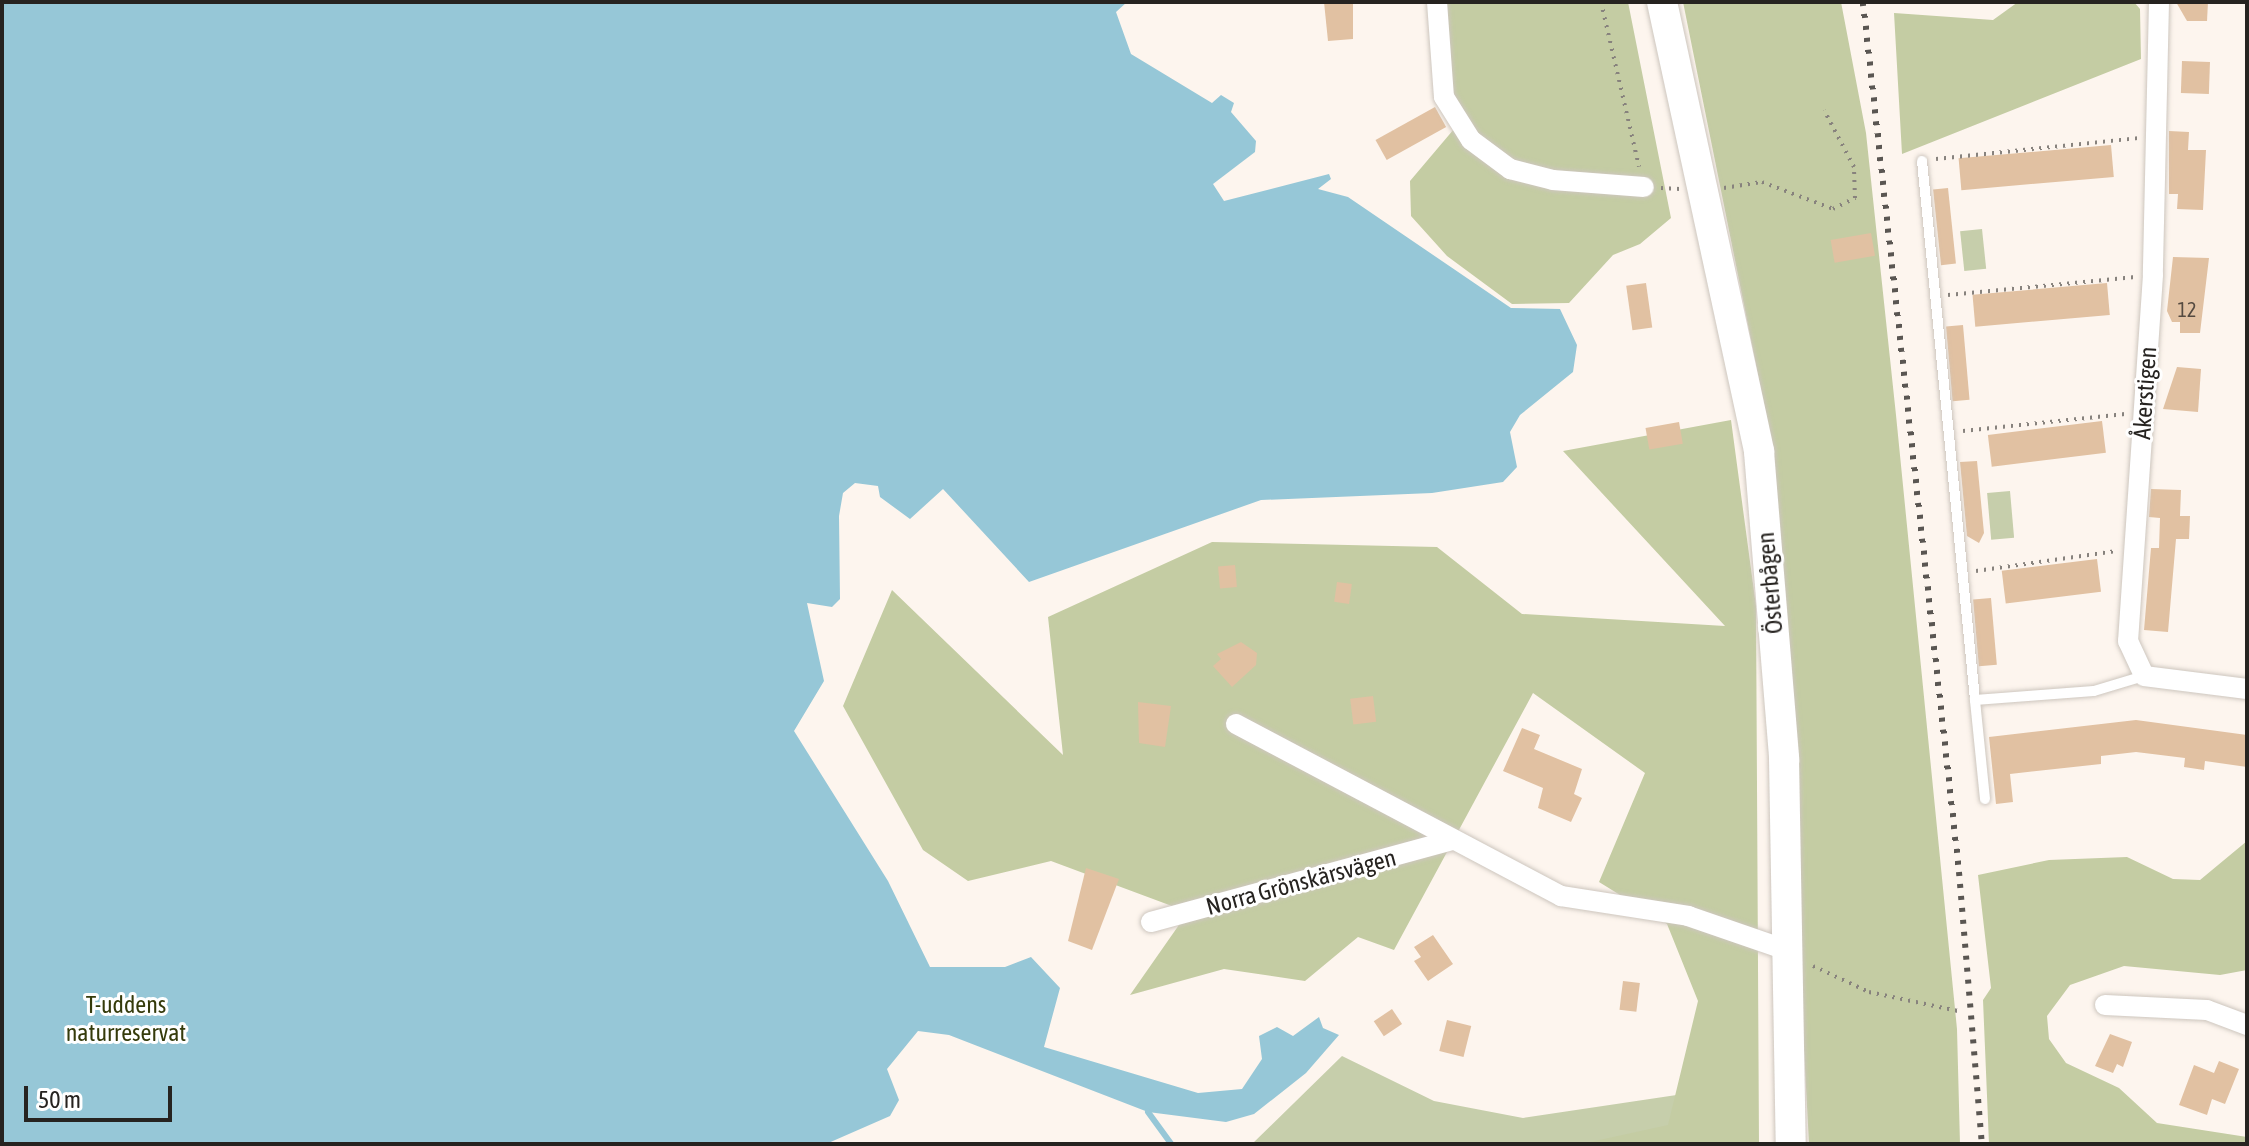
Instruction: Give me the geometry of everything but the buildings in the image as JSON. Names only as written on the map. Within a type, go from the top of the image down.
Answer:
[{"type":"main road","name":"Österbågen","points":[[1666,12],[1759,452],[1784,759],[1791,1144]]},
{"type":"street","points":[[1437,2],[1444,97],[1471,140],[1510,169],[1553,180],[1644,187]]},
{"type":"street","name":"Åkerstigen","points":[[2144,676],[2128,641],[2153,275],[2159,2]]},
{"type":"street","points":[[2144,676],[2247,689]]},
{"type":"street","name":"Norra Grönskärsvägen","points":[[1236,724],[1450,841],[1561,896],[1688,916],[1787,950]]},
{"type":"street","name":"Norra Grönskärsvägen","points":[[1151,922],[1450,841]]},
{"type":"street","points":[[2105,1005],[2207,1010],[2247,1025]]},
{"type":"lane","points":[[1922,161],[1939,296],[1985,799]]},
{"type":"lane","points":[[1975,700],[2094,691],[2144,676]]},
{"type":"path","points":[[1601,2],[1644,187],[1703,191],[1762,182],[1833,209],[1855,198],[1854,167],[1824,110]]},
{"type":"path","points":[[1922,161],[2124,137],[2157,139]]},
{"type":"path","points":[[1939,296],[2153,275]]},
{"type":"path","points":[[1950,433],[2144,413]]},
{"type":"path","points":[[1963,574],[2136,549]]},
{"type":"path","points":[[1787,950],[1869,992],[1958,1011]]},
{"type":"green space","points":[[1445,2],[1628,2],[1671,218],[1640,244],[1613,255],[1569,303],[1512,304],[1447,256],[1411,216],[1410,181],[1465,116],[1451,89]]},
{"type":"green space","points":[[1683,2],[1841,2],[1866,133],[1896,415],[1957,1029],[1960,1144],[1809,1144],[1772,444]]},
{"type":"green space","points":[[2018,2],[2134,2],[2140,9],[2141,59],[1902,154],[1894,13],[1993,20]]},
{"type":"green space","points":[[1982,229],[1986,269],[1964,271],[1960,231]]},
{"type":"green space","points":[[1731,420],[1756,606],[1759,1144],[1581,1144],[1668,1125],[1698,1001],[1667,924],[1599,882],[1645,773],[1533,693],[1394,950],[1358,937],[1305,981],[1224,969],[1130,995],[1188,912],[1051,861],[968,881],[923,850],[843,706],[892,590],[1063,755],[1048,617],[1212,542],[1437,547],[1522,614],[1725,626],[1563,451]]},
{"type":"green space","points":[[2010,491],[2014,538],[1991,540],[1987,493]]},
{"type":"green space","points":[[2247,841],[2247,970],[2220,975],[2124,966],[2070,985],[2047,1016],[2049,1039],[2066,1063],[2119,1088],[2157,1123],[2247,1137],[2247,1144],[1989,1144],[1983,1000],[1991,988],[1978,875],[2049,860],[2127,857],[2173,879],[2200,880]]},
{"type":"green space","points":[[1342,1056],[1434,1101],[1523,1118],[1757,1083],[1758,1144],[1252,1144]]},
{"type":"water","points":[[2,2],[1127,2],[1116,12],[1131,54],[1212,103],[1221,95],[1234,103],[1231,112],[1256,141],[1255,152],[1213,184],[1224,201],[1329,174],[1331,179],[1318,189],[1348,197],[1511,308],[1560,309],[1577,345],[1573,372],[1520,415],[1510,432],[1517,467],[1503,482],[1432,493],[1261,500],[1029,582],[943,489],[910,519],[880,497],[878,486],[855,483],[843,493],[839,516],[840,599],[832,607],[807,603],[824,681],[794,731],[888,881],[930,967],[1005,967],[1031,957],[1060,988],[1044,1047],[1198,1093],[1242,1089],[1262,1059],[1259,1036],[1277,1027],[1293,1036],[1319,1017],[1323,1028],[1339,1035],[1306,1073],[1254,1114],[1226,1122],[1148,1112],[949,1035],[918,1031],[887,1069],[899,1100],[890,1116],[826,1144],[2,1144]]},
{"type":"waterway","points":[[1148,1112],[1171,1144]]},
{"type":"railway","points":[[1863,2],[1959,872],[1982,1144]]},
{"type":"park label","name":"T-uddens naturreservat","points":[[126,1019]]}]
